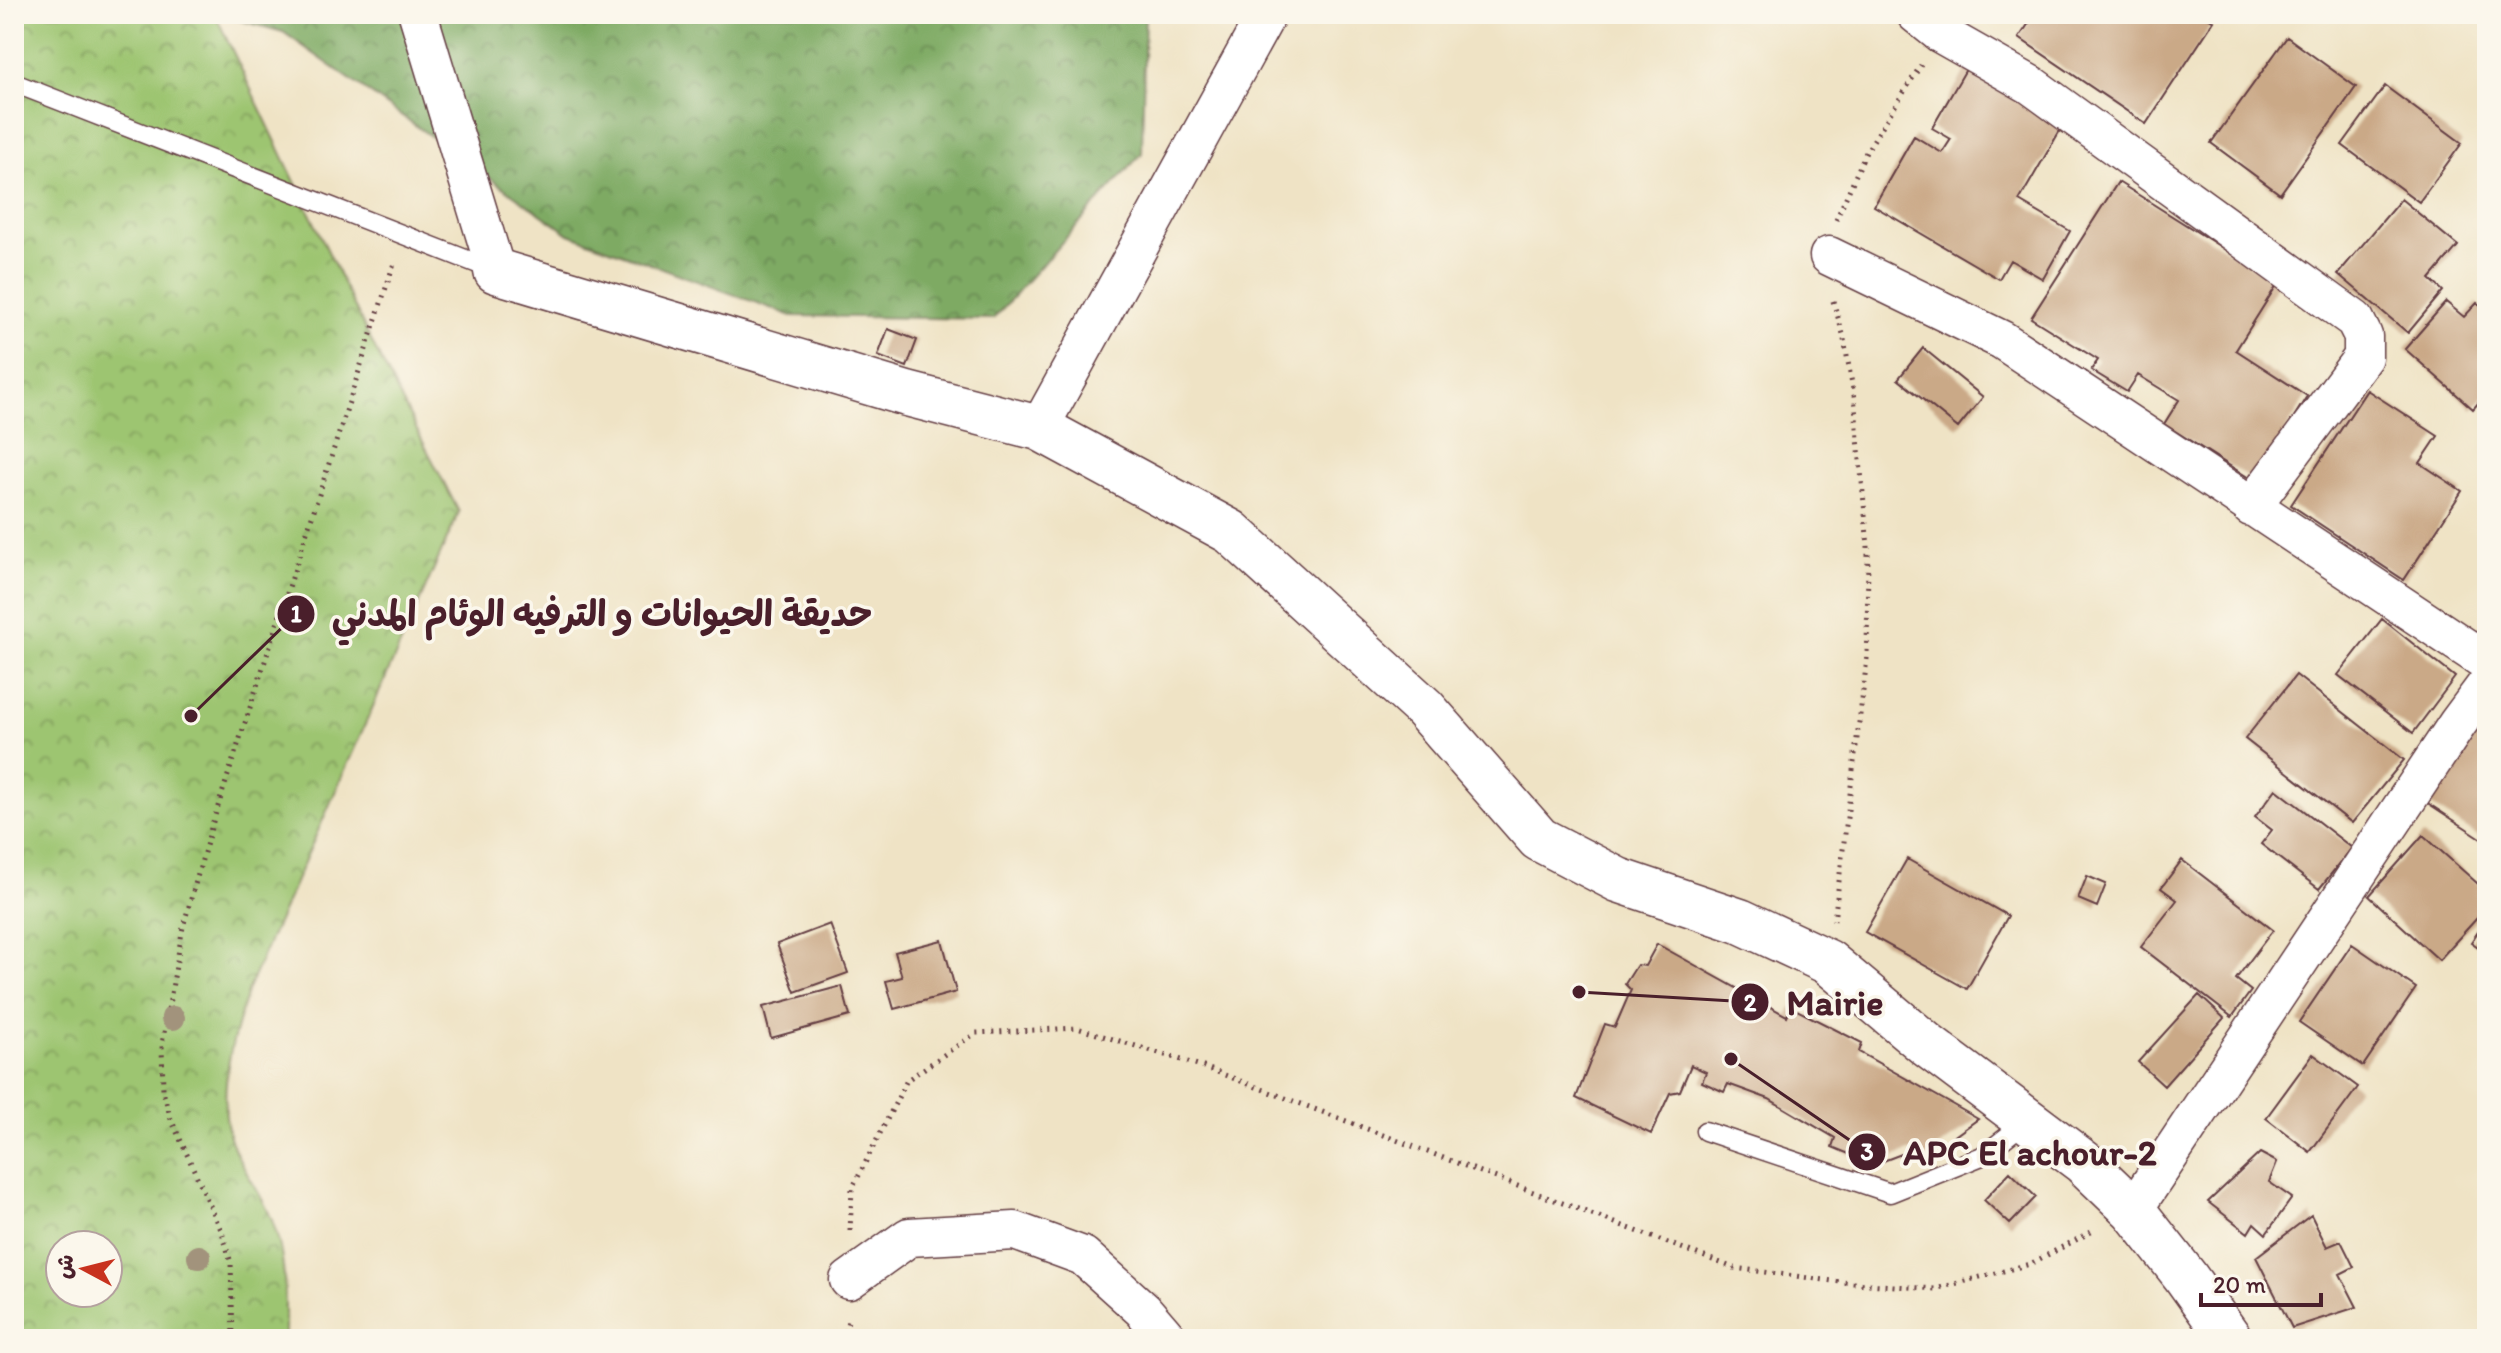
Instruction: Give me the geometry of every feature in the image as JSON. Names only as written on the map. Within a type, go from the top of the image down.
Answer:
[{"type":"street","points":[[418,14],[496,271],[907,394],[1039,428],[1231,532],[1424,708],[1539,839],[1618,880],[1740,921],[1828,962],[1927,1045],[2083,1162],[2133,1210],[2230,1339]]},
{"type":"street","points":[[1039,428],[1267,14]]},
{"type":"street","points":[[1928,24],[2031,85],[2355,320],[2363,336],[2363,357],[2251,507]]},
{"type":"street","points":[[1829,256],[2002,340],[2487,662]]},
{"type":"street","points":[[2133,1210],[2487,684]]},
{"type":"street","points":[[849,1280],[909,1237],[1015,1231],[1083,1256],[1143,1310],[1168,1339]]},
{"type":"lane","points":[[14,83],[496,271]]},
{"type":"lane","points":[[1705,1131],[1890,1193],[1982,1156],[2027,1121]]},
{"type":"path","points":[[1828,962],[1867,659],[1868,579],[1864,494],[1854,395],[1843,334],[1830,291],[1829,239],[1866,152],[1928,24]]},
{"type":"path","points":[[233,1339],[231,1263],[222,1232],[171,1119],[163,1091],[162,1044],[183,927],[211,828],[403,236]]},
{"type":"path","points":[[843,1339],[850,1312],[852,1189],[907,1080],[976,1033],[1077,1028],[1201,1066],[1734,1268],[1840,1282],[1935,1289],[2030,1264],[2133,1210]]},
{"type":"green space","points":[[14,14],[215,14],[366,331],[459,512],[248,989],[231,1052],[225,1100],[228,1131],[278,1237],[284,1280],[285,1339],[14,1339]]},
{"type":"green space","points":[[216,14],[1145,14],[1142,153],[993,319],[792,316],[569,234],[283,32]]},
{"type":"building","points":[[2035,14],[2203,14],[2214,21],[2146,124],[2019,38]]},
{"type":"building","points":[[2287,37],[2356,87],[2280,194],[2211,143]]},
{"type":"building","points":[[1969,64],[2066,120],[2019,201],[2070,231],[2043,279],[2010,260],[1999,279],[1874,206],[1914,136],[1942,153],[1951,139],[1932,128]]},
{"type":"building","points":[[2385,86],[2462,143],[2419,202],[2342,145]]},
{"type":"building","points":[[2118,182],[2278,283],[2236,350],[2307,396],[2254,481],[2164,424],[2179,400],[2138,375],[2127,392],[2091,370],[2098,360],[2031,318]]},
{"type":"building","points":[[2401,199],[2458,246],[2430,279],[2443,291],[2408,333],[2338,274]]},
{"type":"building","points":[[2446,302],[2464,317],[2477,303],[2487,312],[2487,393],[2473,409],[2405,349]]},
{"type":"building","points":[[888,329],[917,340],[907,367],[878,356]]},
{"type":"building","points":[[1923,348],[1983,397],[1958,428],[1898,379]]},
{"type":"building","points":[[2367,390],[2438,436],[2420,463],[2462,491],[2404,580],[2291,505]]},
{"type":"building","points":[[2382,619],[2455,677],[2413,733],[2338,675]]},
{"type":"building","points":[[2296,675],[2404,760],[2352,823],[2245,739]]},
{"type":"building","points":[[2472,717],[2487,727],[2487,842],[2420,798]]},
{"type":"building","points":[[2276,789],[2352,848],[2319,889],[2261,844],[2272,830],[2255,817]]},
{"type":"building","points":[[2423,835],[2487,892],[2487,907],[2439,960],[2369,896]]},
{"type":"building","points":[[1907,859],[2008,916],[1967,989],[1865,932]]},
{"type":"building","points":[[2182,860],[2273,930],[2236,979],[2251,991],[2232,1017],[2141,947],[2177,900],[2161,888]]},
{"type":"building","points":[[2087,876],[2106,884],[2097,907],[2078,899]]},
{"type":"building","points":[[2487,919],[2487,953],[2471,942]]},
{"type":"building","points":[[830,924],[848,973],[795,992],[777,944]]},
{"type":"building","points":[[942,940],[956,992],[894,1009],[886,981],[902,977],[895,952]]},
{"type":"building","points":[[1657,944],[1787,1016],[1791,1007],[1862,1043],[1859,1052],[1978,1119],[1923,1159],[1909,1151],[1878,1163],[1860,1150],[1854,1156],[1832,1147],[1835,1138],[1769,1099],[1728,1084],[1724,1092],[1702,1082],[1706,1072],[1691,1065],[1680,1091],[1670,1093],[1651,1134],[1576,1098],[1605,1024],[1615,1027],[1631,990],[1625,984],[1637,965],[1645,966]]},
{"type":"building","points":[[2352,944],[2416,988],[2363,1066],[2299,1022]]},
{"type":"building","points":[[842,986],[850,1016],[771,1038],[763,1007]]},
{"type":"building","points":[[2199,995],[2224,1018],[2164,1086],[2138,1062]]},
{"type":"building","points":[[2313,1054],[2358,1087],[2310,1152],[2266,1118]]},
{"type":"building","points":[[2260,1153],[2277,1162],[2269,1182],[2292,1198],[2266,1234],[2254,1223],[2248,1233],[2208,1202]]},
{"type":"building","points":[[2010,1172],[2036,1197],[2010,1224],[1984,1200]]},
{"type":"building","points":[[2311,1215],[2327,1247],[2341,1241],[2354,1267],[2340,1274],[2357,1307],[2292,1328],[2256,1257]]},
{"type":"place","name":"حديقة الحيوانات و الترفيه الوئام المدني","points":[[191,716]]},
{"type":"place","name":"Mairie","points":[[1579,992]]},
{"type":"place","name":"APC El achour-2","points":[[1731,1059]]}]
